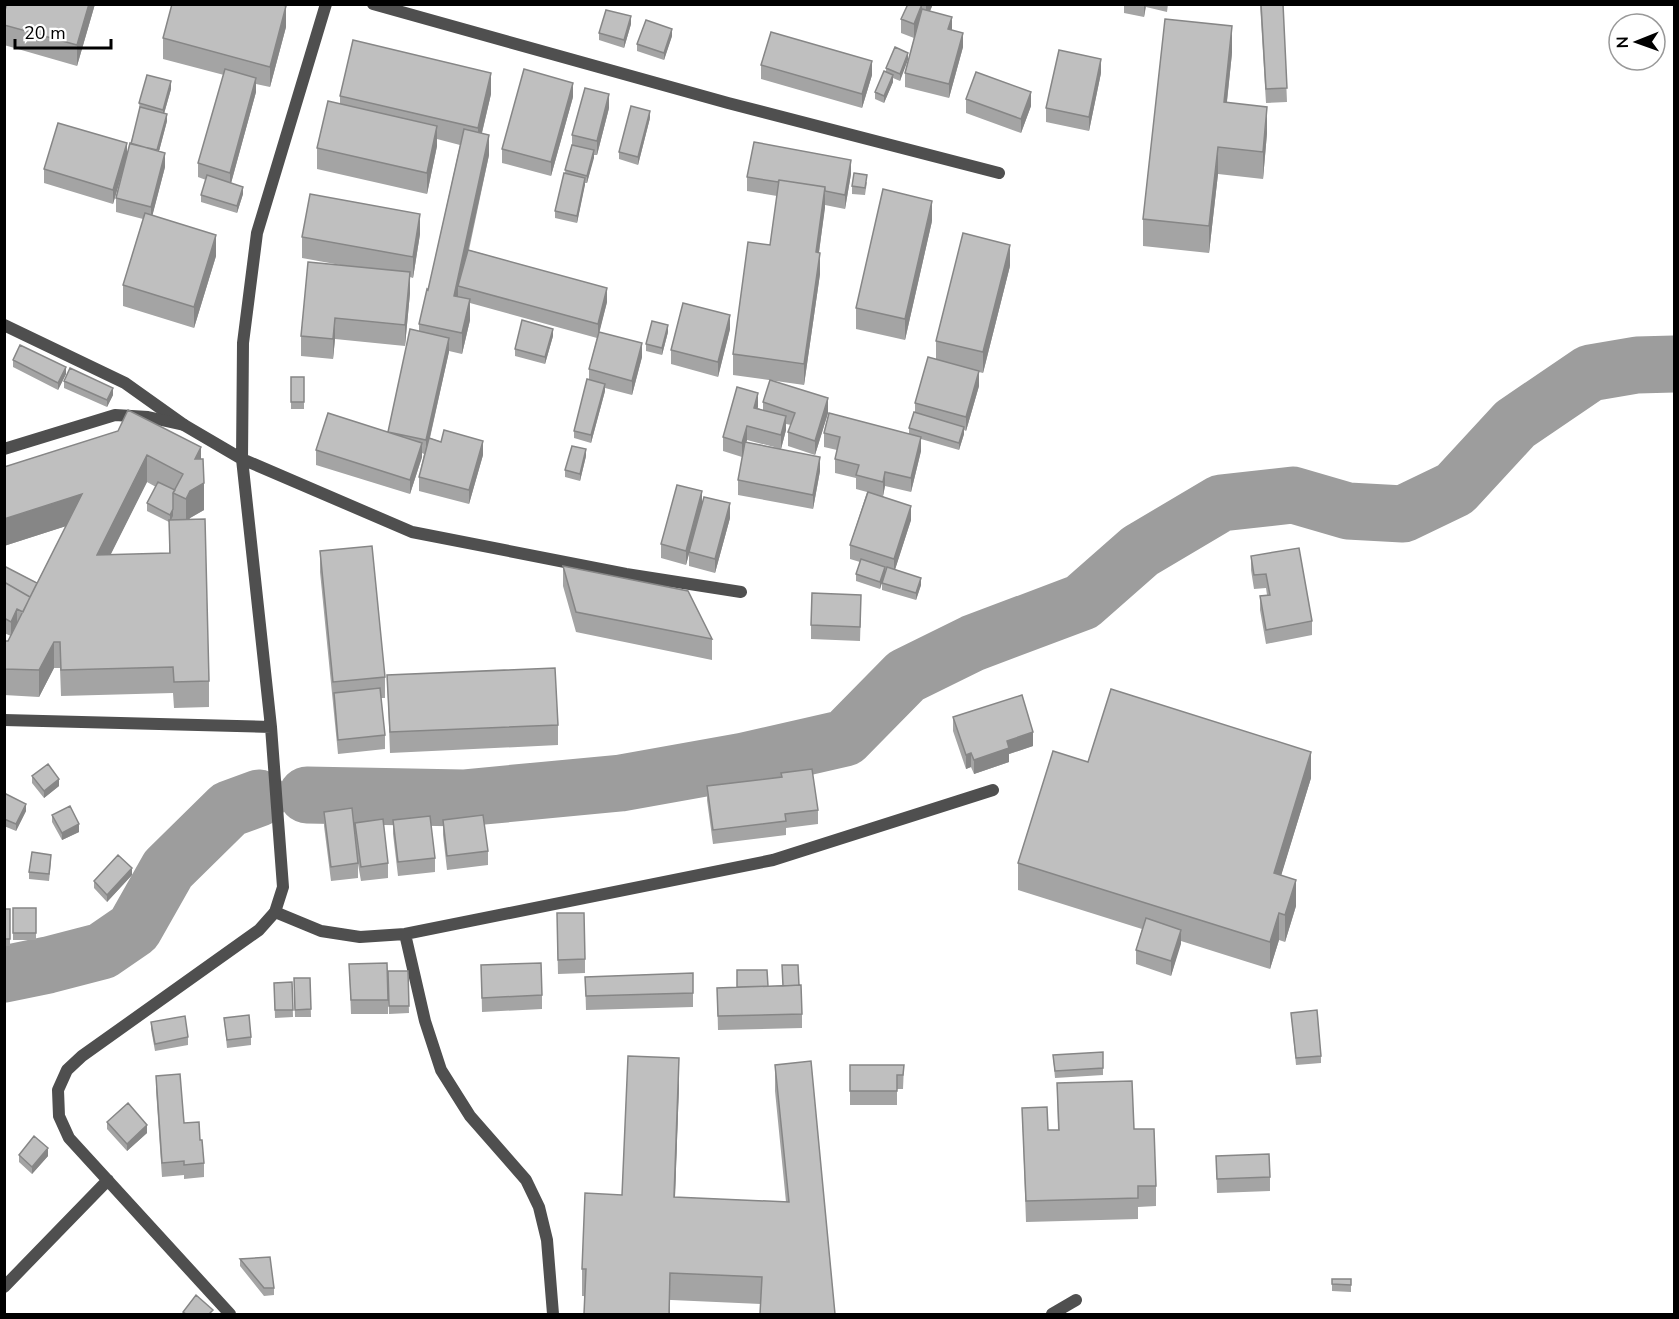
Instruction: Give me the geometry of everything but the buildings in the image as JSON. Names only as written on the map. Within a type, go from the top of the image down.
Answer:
[{"type":"street","points":[[230,1314],[69,1138],[59,1116],[58,1090],[67,1070],[82,1056],[259,930],[276,912],[283,887],[271,727],[242,459],[243,343],[257,233],[326,4]]},
{"type":"street","points":[[373,4],[728,103],[999,173]]},
{"type":"street","points":[[4,325],[125,383],[183,425],[242,459],[412,532],[626,574],[741,592]]},
{"type":"street","points":[[4,449],[115,415],[148,417],[183,425]]},
{"type":"street","points":[[4,720],[271,727]]},
{"type":"street","points":[[276,912],[321,931],[360,937],[405,934],[773,860],[993,790]]},
{"type":"street","points":[[405,934],[425,1021],[441,1070],[470,1116],[526,1180],[539,1207],[546,1240],[553,1314]]},
{"type":"street","points":[[4,1287],[108,1180]]},
{"type":"street","points":[[1052,1314],[1076,1300]]},
{"type":"waterway","points":[[307,795],[463,798],[621,783],[744,761],[845,738],[906,676],[973,643],[1082,602],[1140,551],[1221,503],[1293,495],[1348,511],[1403,514],[1455,489],[1515,424],[1590,373],[1637,365],[1674,364]]},
{"type":"waterway","points":[[4,974],[102,951],[134,929],[168,869],[229,809],[259,798]]}]
